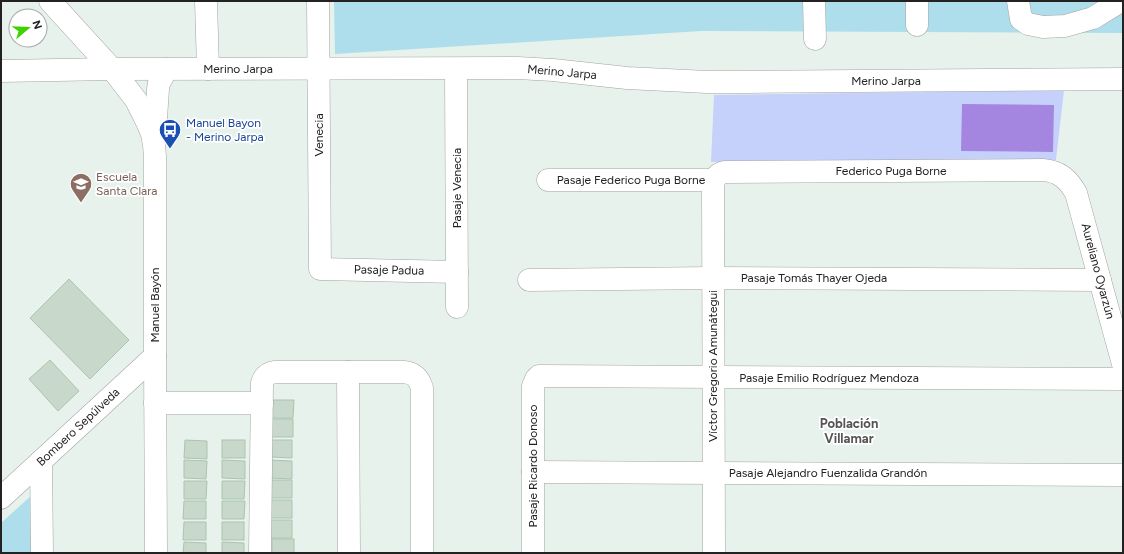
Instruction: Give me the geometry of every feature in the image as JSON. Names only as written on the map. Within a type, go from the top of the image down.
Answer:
[{"type":"street","name":"Manuel Bayón","points":[[50,1],[112,69],[136,100],[147,122],[154,145],[156,553]]},
{"type":"street","points":[[206,1],[208,69]]},
{"type":"street","name":"Venecia","points":[[318,1],[320,269]]},
{"type":"street","points":[[814,1],[815,40]]},
{"type":"street","points":[[917,1],[917,25]]},
{"type":"street","points":[[1018,1],[1021,19],[1028,24],[1043,27],[1065,26],[1094,18],[1121,1]]},
{"type":"street","name":"Merino Jarpa","points":[[1,71],[112,69],[518,68],[554,70],[628,78],[745,82],[1123,79]]},
{"type":"street","points":[[154,145],[159,83],[167,69]]},
{"type":"street","name":"Pasaje Venecia","points":[[456,69],[457,307]]},
{"type":"street","name":"Federico Puga Borne","points":[[714,180],[720,173],[725,172],[1050,170],[1068,180]]},
{"type":"street","name":"Pasaje Federico Puga Borne","points":[[548,180],[714,180]]},
{"type":"street","name":"Víctor Gregorio Amunátegui","points":[[714,180],[714,553]]},
{"type":"street","name":"Aureliano Oyarzún","points":[[1068,180],[1076,193],[1123,364]]},
{"type":"street","name":"Pasaje Padua","points":[[320,269],[457,272]]},
{"type":"street","name":"Pasaje Tomás Thayer Ojeda","points":[[529,280],[713,278],[1100,280]]},
{"type":"street","name":"Bombero Sepúlveda","points":[[1,498],[155,356]]},
{"type":"street","points":[[348,372],[349,553]]},
{"type":"street","points":[[260,553],[262,383],[266,376],[270,373],[404,372],[411,373],[416,376],[420,381],[422,388],[422,553]]},
{"type":"street","name":"Pasaje Emilio Rodríguez Mendoza","points":[[536,379],[540,376],[1123,379]]},
{"type":"street","name":"Pasaje Ricardo Donoso","points":[[532,553],[533,386],[536,379]]},
{"type":"street","points":[[155,403],[262,403]]},
{"type":"street","points":[[41,461],[42,553]]},
{"type":"street","name":"Pasaje Alejandro Fuenzalida Grandón","points":[[533,472],[1123,475]]},
{"type":"shaded area","points":[[334,1],[1123,1],[1123,33],[701,31],[335,54]]},
{"type":"shaded area","points":[[1064,90],[1056,160],[711,162],[714,95]]},
{"type":"shaded area","points":[[962,104],[1054,105],[1053,152],[961,151]]},
{"type":"shaded area","points":[[32,495],[32,553],[1,553],[1,523]]},
{"type":"building","points":[[69,279],[129,340],[90,379],[30,318]]},
{"type":"building","points":[[50,360],[79,391],[58,411],[29,379]]},
{"type":"building","points":[[271,400],[294,400],[293,418],[271,418]]},
{"type":"building","points":[[271,419],[293,419],[293,437],[270,437]]},
{"type":"building","points":[[185,440],[207,441],[207,459],[184,458]]},
{"type":"building","points":[[222,440],[245,440],[245,458],[222,458]]},
{"type":"building","points":[[270,440],[292,440],[292,458],[270,457]]},
{"type":"building","points":[[184,460],[207,461],[206,479],[184,478]]},
{"type":"building","points":[[222,460],[245,461],[245,479],[222,478]]},
{"type":"building","points":[[270,460],[292,461],[292,479],[270,478]]},
{"type":"building","points":[[270,480],[292,480],[292,498],[269,498]]},
{"type":"building","points":[[184,481],[207,481],[206,499],[184,499]]},
{"type":"building","points":[[222,481],[245,481],[244,499],[222,499]]},
{"type":"building","points":[[269,500],[292,500],[292,518],[269,518]]},
{"type":"building","points":[[184,501],[206,501],[206,519],[183,519]]},
{"type":"building","points":[[222,501],[245,501],[244,519],[222,519]]},
{"type":"building","points":[[270,520],[292,520],[292,538],[269,538]]},
{"type":"building","points":[[184,522],[206,522],[206,540],[183,540]]},
{"type":"building","points":[[222,522],[244,522],[244,540],[222,540]]},
{"type":"building","points":[[272,539],[294,539],[294,553],[272,553]]},
{"type":"building","points":[[184,542],[206,543],[206,553],[183,553]]},
{"type":"building","points":[[222,542],[244,543],[244,553],[222,553]]},
{"type":"place","name":"Manuel Bayon - Merino Jarpa","points":[[170,150]]},
{"type":"place","name":"Escuela Santa Clara","points":[[81,204]]},
{"type":"district","name":"Población Villamar","points":[[849,430]]}]
